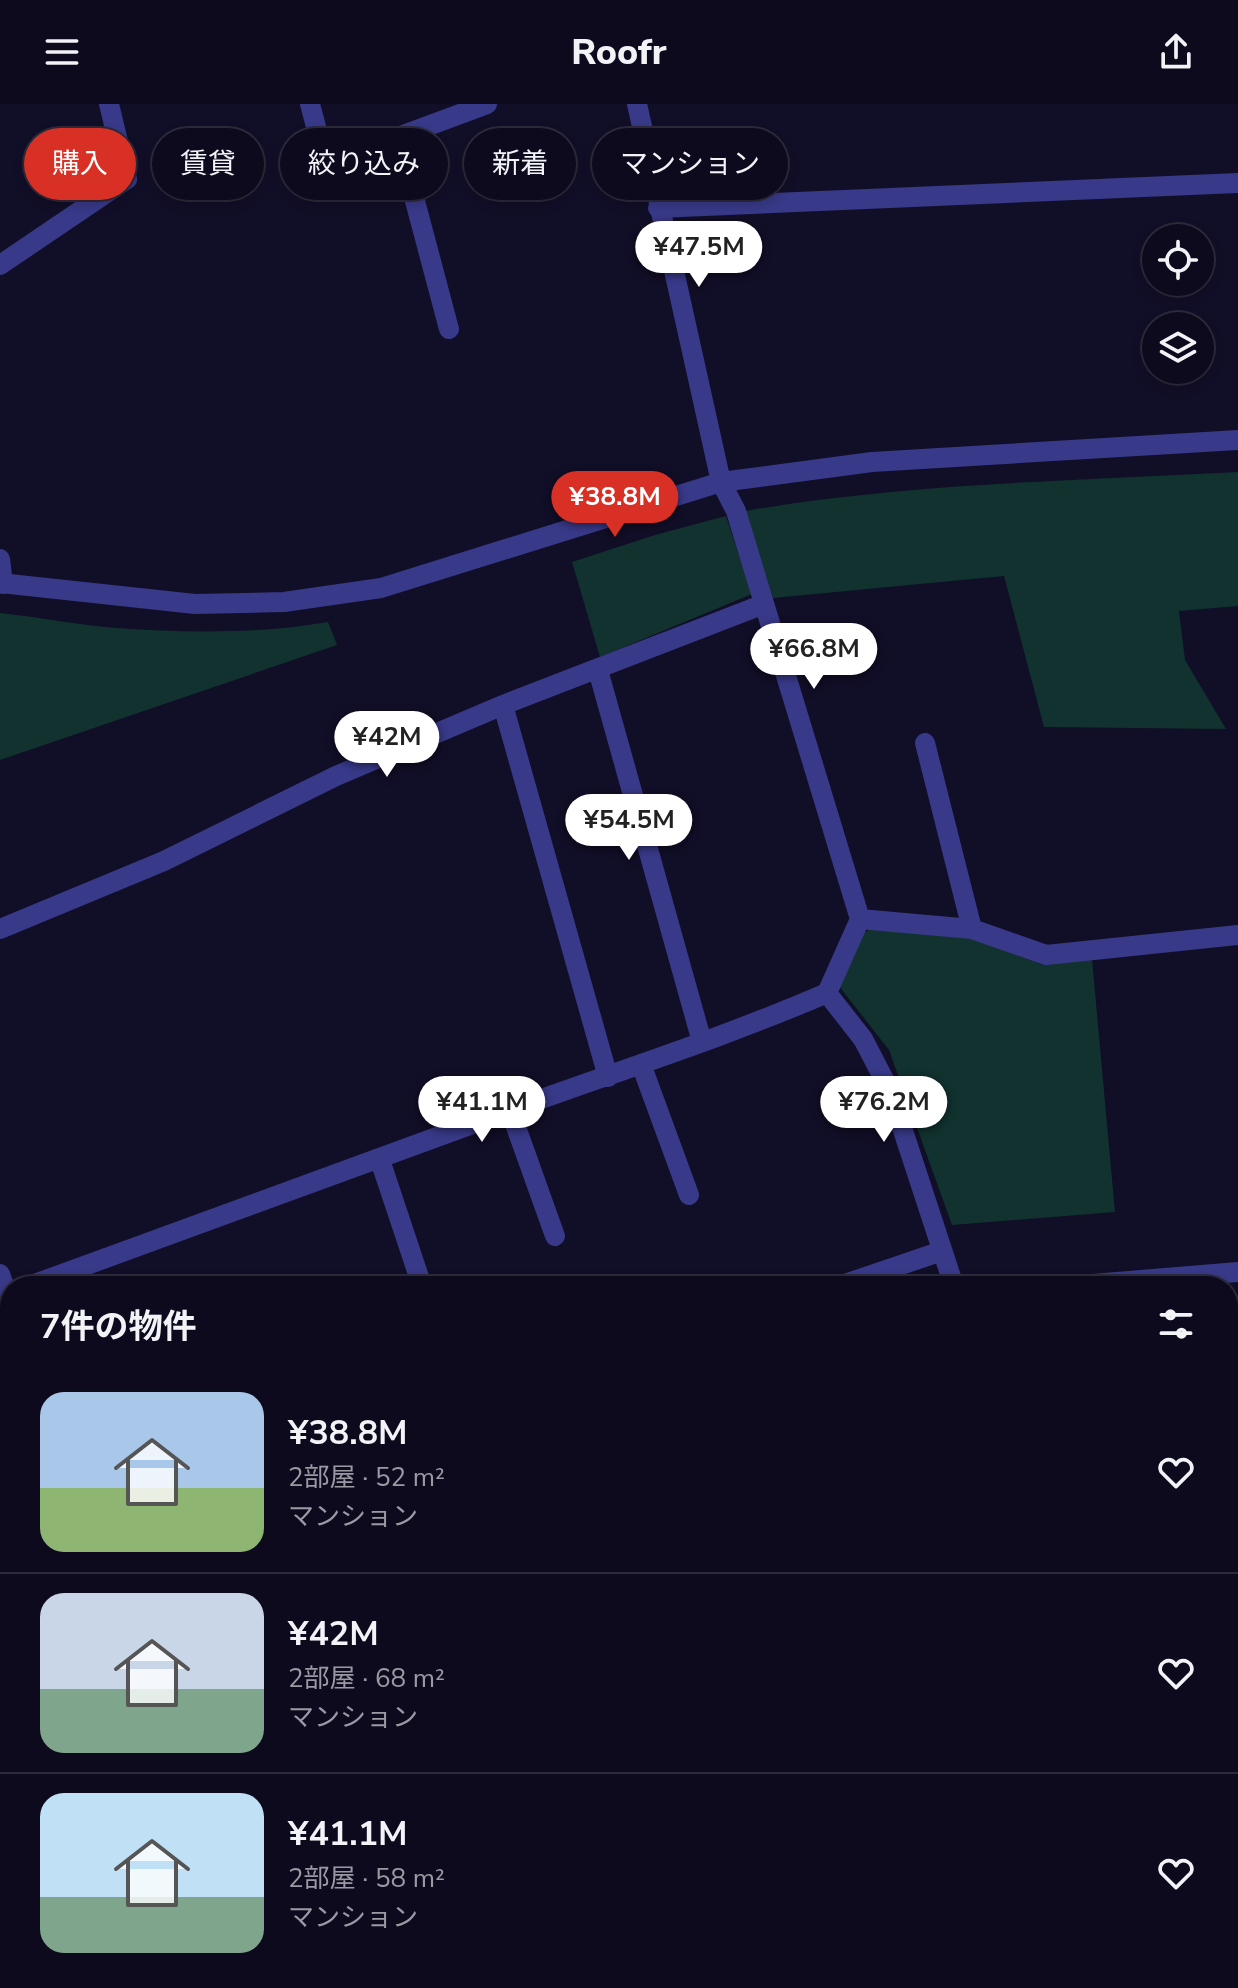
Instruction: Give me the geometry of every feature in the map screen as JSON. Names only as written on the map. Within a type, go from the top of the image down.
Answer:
[{"type":"street","points":[[0,265],[127,179],[109,104]]},
{"type":"street","points":[[310,104],[316,128]]},
{"type":"street","points":[[422,128],[487,104]]},
{"type":"street","points":[[57,1276],[608,1077],[827,993],[860,919],[736,511],[721,482],[637,104]]},
{"type":"street","points":[[658,208],[1238,183]]},
{"type":"street","points":[[415,200],[449,329]]},
{"type":"street","points":[[0,559],[2,584],[195,604],[284,602],[381,588],[721,482],[872,462],[1238,440]]},
{"type":"street","points":[[0,929],[164,861],[336,776],[503,705],[764,604]]},
{"type":"street","points":[[598,670],[702,1042]]},
{"type":"street","points":[[503,705],[608,1077]]},
{"type":"street","points":[[925,743],[972,929]]},
{"type":"street","points":[[860,919],[972,929],[1046,955],[1238,935]]},
{"type":"street","points":[[827,993],[863,1039],[890,1091],[951,1276]]},
{"type":"street","points":[[641,1064],[689,1195]]},
{"type":"street","points":[[510,1110],[555,1236]]},
{"type":"street","points":[[380,1160],[419,1276]]},
{"type":"street","points":[[868,1276],[942,1251]]},
{"type":"street","points":[[1189,1276],[1238,1272]]},
{"type":"green space","points":[[1238,472],[1238,606],[1179,611],[1185,660],[1226,729],[1044,727],[1004,576],[773,598],[745,511],[929,489]]},
{"type":"green space","points":[[726,516],[752,594],[600,657],[572,562]]},
{"type":"green space","points":[[0,613],[102,627],[169,631],[249,630],[328,622],[337,645],[0,760]]},
{"type":"green space","points":[[870,929],[975,939],[1043,965],[1092,959],[1115,1212],[952,1225],[889,1050],[838,985],[861,935]]}]
